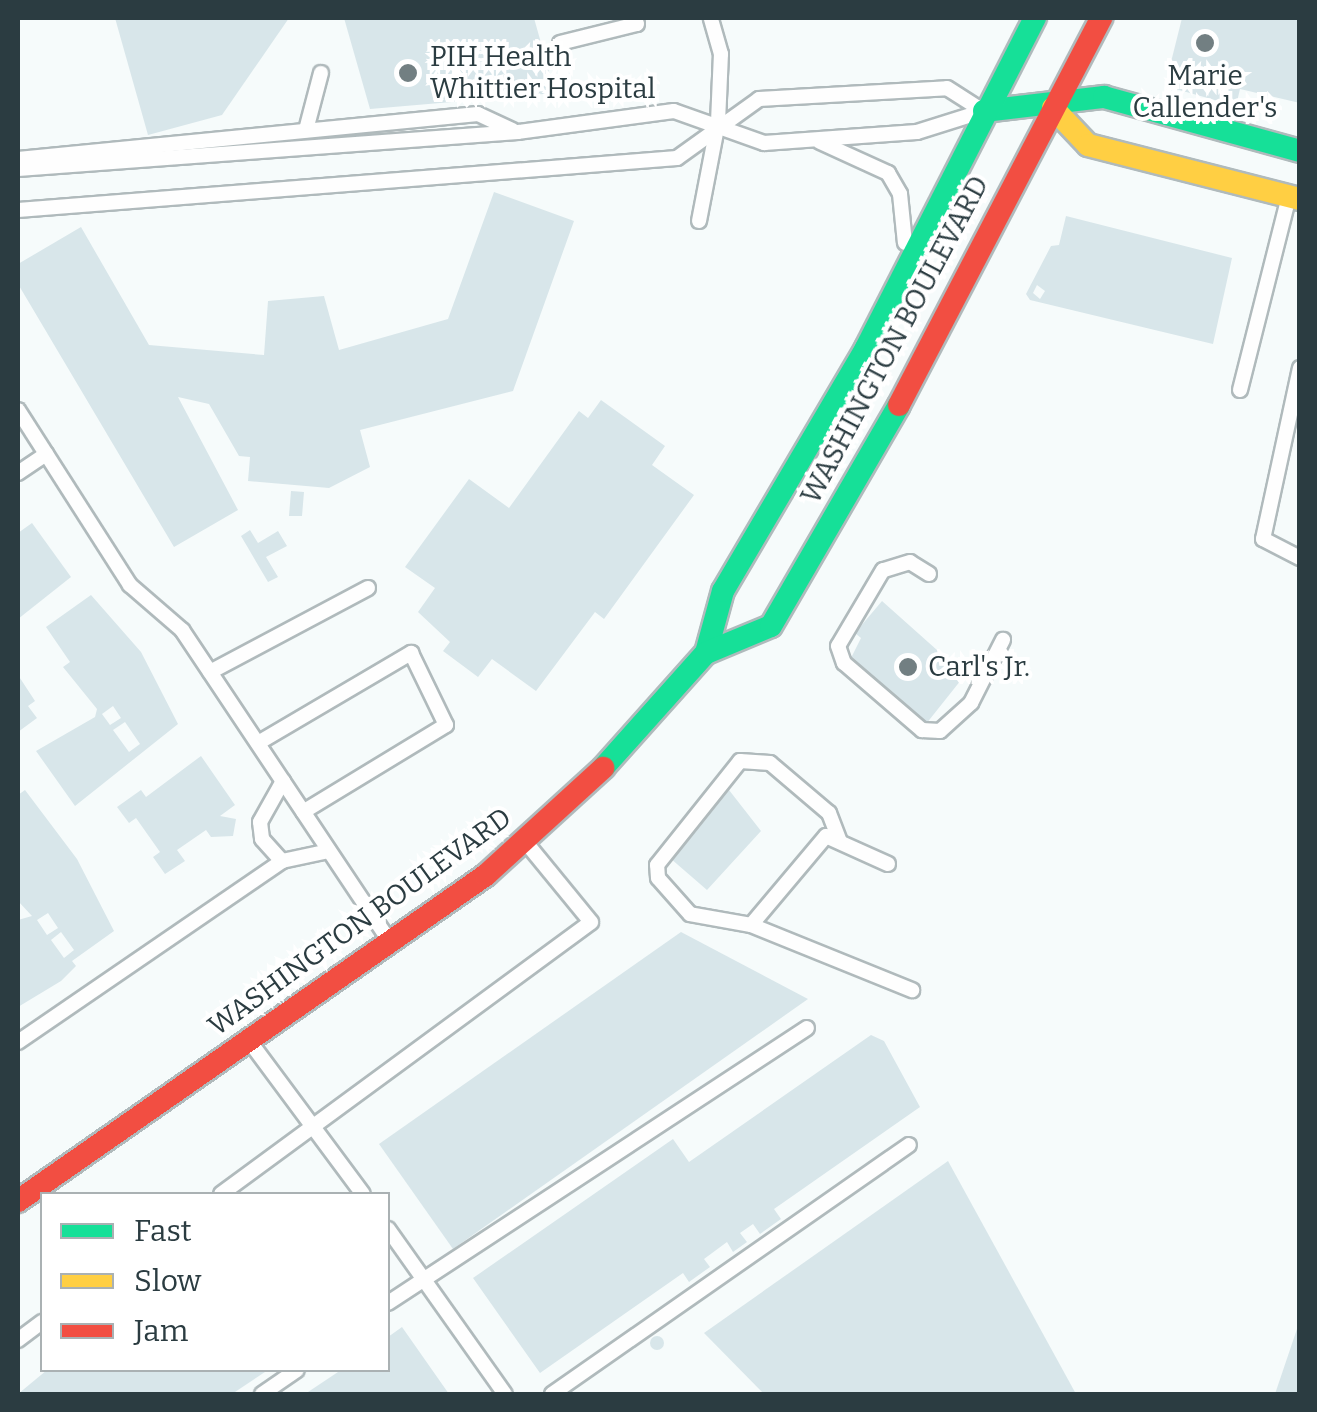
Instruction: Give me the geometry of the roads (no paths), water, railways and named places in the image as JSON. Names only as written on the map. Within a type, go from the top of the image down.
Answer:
[{"type":"main road","name":"WASHINGTON BOULEVARD","points":[[706,654],[723,590],[908,264],[1035,18]]},
{"type":"main road","name":"WASHINGTON BOULEVARD","points":[[18,1201],[390,942],[525,842],[586,788],[706,654],[771,626],[877,448],[1102,18]]},
{"type":"main road","points":[[984,111],[1053,108],[1104,97],[1300,150]]},
{"type":"main road","points":[[1053,108],[1088,144],[1294,198]]},
{"type":"lane","points":[[560,43],[637,24],[636,18]]},
{"type":"lane","points":[[699,221],[718,122],[721,54],[711,18]]},
{"type":"lane","points":[[306,130],[321,72]]},
{"type":"lane","points":[[18,210],[677,158],[718,122],[759,98],[947,88],[984,111]]},
{"type":"lane","points":[[18,170],[518,132],[674,111],[718,122],[764,143],[917,132],[984,111]]},
{"type":"lane","points":[[18,158],[478,114],[518,132]]},
{"type":"lane","points":[[814,140],[888,173],[900,194],[908,264]]},
{"type":"lane","points":[[1240,390],[1294,198]]},
{"type":"lane","points":[[1300,368],[1263,539],[1300,558]]},
{"type":"lane","points":[[18,410],[130,585],[182,630],[390,942]]},
{"type":"lane","points":[[18,472],[46,454]]},
{"type":"lane","points":[[928,574],[910,562],[883,570],[838,646],[844,662],[922,730],[940,731],[971,703],[1003,640]]},
{"type":"lane","points":[[210,672],[368,588]]},
{"type":"lane","points":[[258,744],[411,654],[446,725],[303,812]]},
{"type":"lane","points":[[840,842],[829,813],[770,763],[740,761],[665,846],[657,865],[658,878],[690,914],[751,925],[912,990]]},
{"type":"lane","points":[[282,861],[262,839],[260,822],[283,782]]},
{"type":"lane","points":[[751,925],[826,836],[888,864]]},
{"type":"lane","points":[[225,1192],[591,922],[525,842]]},
{"type":"lane","points":[[18,1042],[282,861],[329,851]]},
{"type":"lane","points":[[390,1302],[807,1028]]},
{"type":"lane","points":[[248,1040],[361,1192]]},
{"type":"lane","points":[[552,1394],[909,1145]]},
{"type":"lane","points":[[390,1233],[505,1394]]},
{"type":"lane","points":[[18,1340],[40,1324]]},
{"type":"lane","points":[[262,1394],[294,1372]]},
{"type":"place","name":"Marie Callender's","points":[[1205,43]]},
{"type":"place","name":"PIH Health Whittier Hospital","points":[[408,73]]},
{"type":"place","name":"Carl's Jr.","points":[[908,667]]}]
